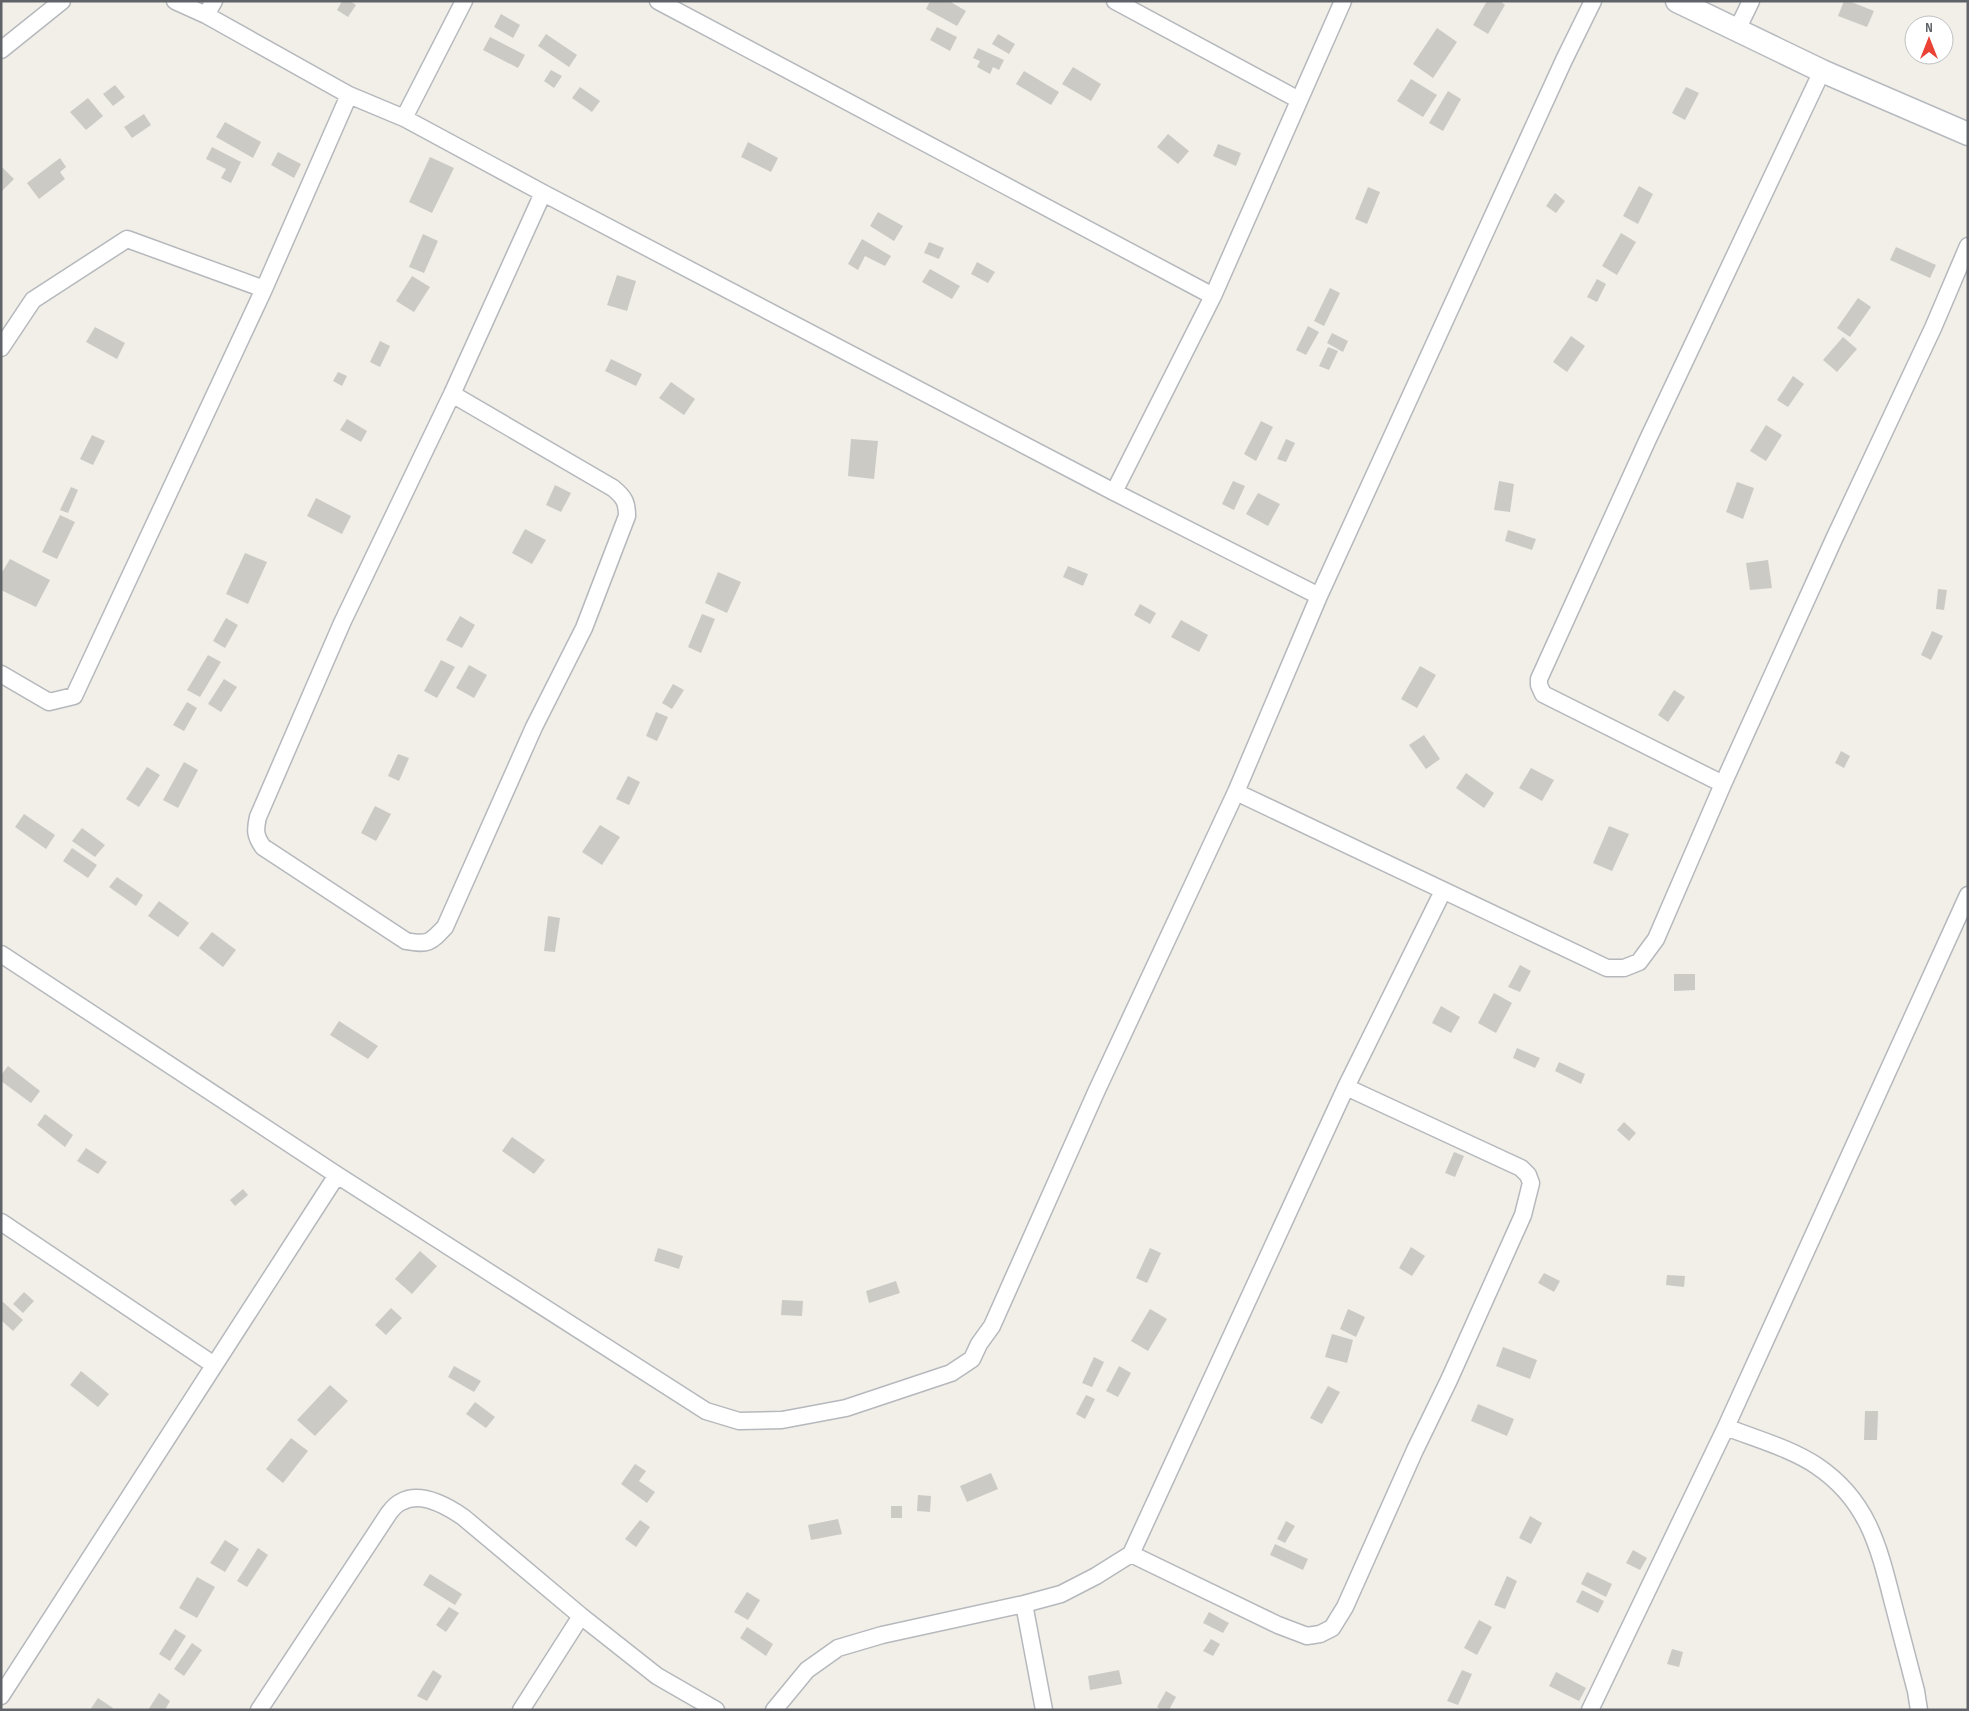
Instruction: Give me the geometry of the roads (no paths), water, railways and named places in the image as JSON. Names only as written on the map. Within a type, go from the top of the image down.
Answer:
[{"type":"street","points":[[1,50],[62,1]]},
{"type":"street","points":[[175,1],[210,8],[349,95],[404,118],[543,193],[1114,492],[1320,596]]},
{"type":"street","points":[[404,118],[464,1]]},
{"type":"street","points":[[658,1],[1213,296]]},
{"type":"street","points":[[1115,1],[1299,100]]},
{"type":"street","points":[[1114,492],[1213,296],[1343,1]]},
{"type":"street","points":[[1,954],[337,1175],[706,1411],[739,1421],[782,1420],[846,1408],[951,1373],[972,1359],[979,1344],[992,1326],[1097,1090],[1236,792],[1320,596],[1593,1]]},
{"type":"street","points":[[1677,1],[1822,71],[1968,134]]},
{"type":"street","points":[[1738,30],[1751,1]]},
{"type":"street","points":[[1723,784],[1543,694],[1539,679],[1648,439],[1822,71]]},
{"type":"street","points":[[1,674],[49,702],[74,696],[264,289],[349,95]]},
{"type":"street","points":[[452,394],[613,488],[622,496],[627,504],[627,516],[584,628],[534,727],[445,927],[433,940],[420,944],[406,942],[263,847],[257,838],[255,830],[258,817],[342,623],[452,394],[543,193]]},
{"type":"street","points":[[1,348],[33,300],[127,239],[264,289]]},
{"type":"street","points":[[1236,792],[1607,968],[1624,968],[1639,962],[1656,939],[1723,784],[1834,539],[1933,328],[1968,246]]},
{"type":"street","points":[[774,1710],[807,1670],[838,1648],[1061,1594],[1096,1576],[1131,1554],[1346,1087],[1443,891]]},
{"type":"street","points":[[1590,1710],[1726,1427],[1968,895]]},
{"type":"street","points":[[1131,1554],[1278,1625],[1307,1636],[1320,1634],[1332,1628],[1345,1607],[1523,1215],[1531,1184],[1522,1168],[1346,1087]]},
{"type":"street","points":[[1,1696],[337,1175]]},
{"type":"street","points":[[1,1222],[214,1365]]},
{"type":"street","points":[[1726,1427],[1815,1465],[1830,1475],[1854,1500],[1872,1530],[1878,1546],[1916,1691],[1918,1710]]},
{"type":"street","points":[[259,1710],[389,1512],[401,1502],[426,1500],[444,1504],[463,1517],[582,1616],[658,1676],[716,1710]]},
{"type":"street","points":[[1024,1604],[1044,1710]]},
{"type":"street","points":[[521,1710],[582,1616]]}]
